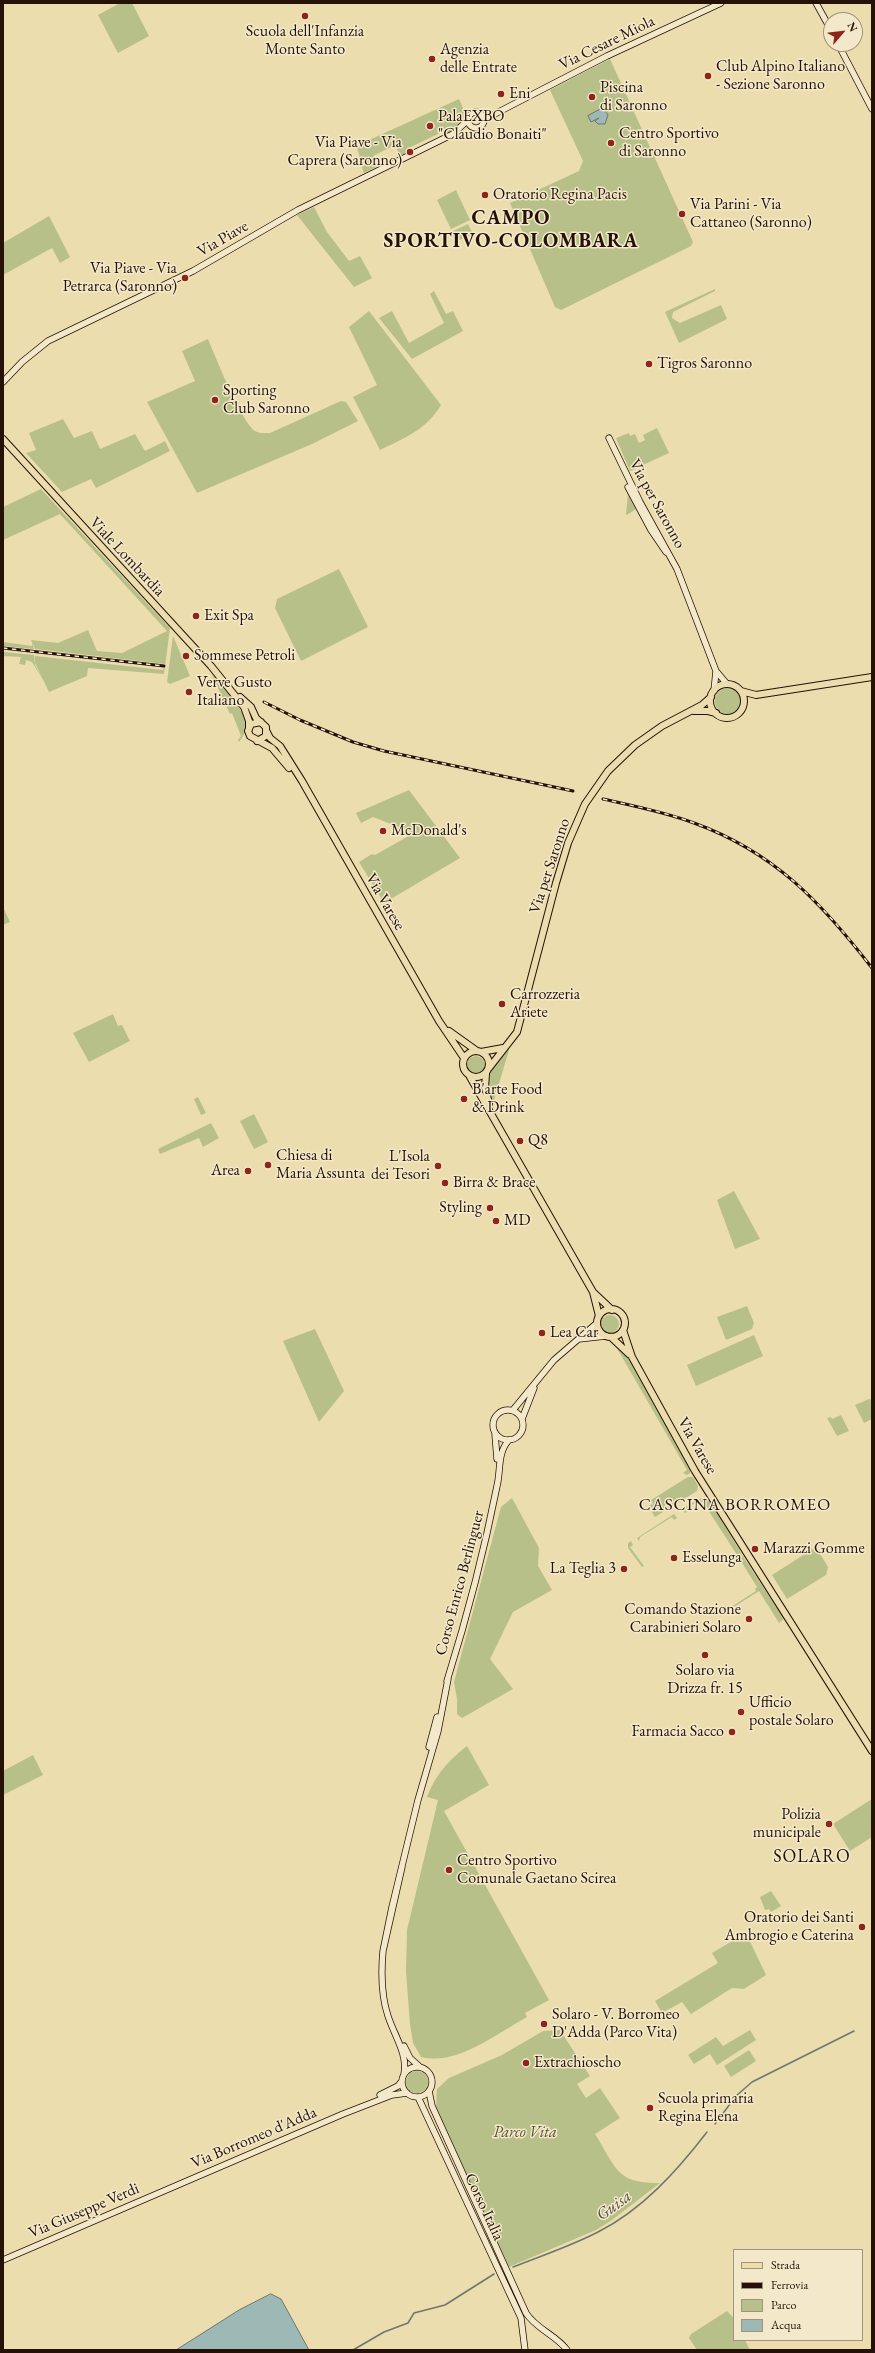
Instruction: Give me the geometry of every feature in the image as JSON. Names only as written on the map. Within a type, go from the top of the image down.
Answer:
[{"type":"main road","name":"Viale Lombardia","points":[[3,439],[21,461],[214,671],[247,703],[261,722]]},
{"type":"main road","name":"Viale Lombardia","points":[[3,445],[21,461]]},
{"type":"main road","name":"Viale Lombardia","points":[[214,671],[247,712],[249,729]]},
{"type":"main road","points":[[756,695],[746,702],[738,714],[729,718],[716,714],[711,705],[711,697],[714,691],[727,684],[733,685],[741,691],[756,695],[872,677]]},
{"type":"main road","points":[[741,691],[744,699],[743,707]]},
{"type":"main road","name":"Via per Saronno","points":[[489,1068],[517,1032],[556,883],[568,843],[585,804],[604,776],[626,753],[662,726],[690,712],[711,697]]},
{"type":"main road","name":"Via per Saronno","points":[[690,712],[708,711],[716,714]]},
{"type":"main road","points":[[261,722],[265,725],[268,732],[264,738],[255,740],[250,736],[249,729],[253,723],[261,722]]},
{"type":"main road","name":"Via Varese","points":[[268,732],[270,738],[280,746],[439,1021],[464,1058]]},
{"type":"main road","name":"Via Varese","points":[[255,740],[278,753],[309,795]]},
{"type":"main road","name":"Via Varese","points":[[439,1021],[458,1039],[479,1051]]},
{"type":"main road","points":[[505,1047],[470,1052],[464,1058],[463,1069],[470,1077],[494,1118],[593,1292],[599,1316]]},
{"type":"main road","points":[[479,1051],[488,1058],[489,1068],[486,1074],[485,1088],[494,1118]]},
{"type":"main road","points":[[470,1077],[479,1078],[486,1074]]},
{"type":"main road","points":[[593,1292],[612,1310],[618,1312],[623,1318],[623,1330],[617,1335],[608,1336],[599,1330],[597,1323],[599,1316],[604,1311],[612,1310]]},
{"type":"main road","name":"Via Varese","points":[[623,1330],[632,1357],[695,1471],[872,1751]]},
{"type":"main road","name":"Via Varese","points":[[608,1336],[632,1357]]},
{"type":"street","name":"Via Cesare Miola","points":[[484,117],[607,56],[721,3]]},
{"type":"street","points":[[816,3],[823,16]]},
{"type":"street","points":[[842,52],[872,109]]},
{"type":"street","points":[[472,127],[468,120],[474,112],[484,117]]},
{"type":"street","name":"Via Piave","points":[[3,382],[11,373],[48,341],[193,271],[298,210],[454,134],[472,127],[480,128],[484,117]]},
{"type":"street","name":"Via Piave","points":[[454,134],[468,120]]},
{"type":"street","name":"Via Piave","points":[[3,376],[11,373]]},
{"type":"street","name":"Via per Saronno","points":[[609,438],[640,512],[675,565],[716,671],[727,684]]},
{"type":"street","name":"Via per Saronno","points":[[714,691],[716,671]]},
{"type":"street","points":[[513,1410],[554,1360],[597,1323]]},
{"type":"street","points":[[579,1339],[608,1336]]},
{"type":"street","points":[[522,1419],[538,1380]]},
{"type":"street","points":[[505,1409],[513,1410],[519,1414],[522,1419],[524,1426],[520,1435],[509,1440],[501,1438],[495,1434],[492,1426],[496,1414],[505,1409]]},
{"type":"street","name":"Corso Enrico Berlinguer","points":[[495,1434],[496,1492]]},
{"type":"street","name":"Corso Enrico Berlinguer","points":[[404,2074],[404,2056],[388,2015],[384,1994],[382,1974],[383,1951],[425,1775],[428,1751],[481,1557],[496,1492],[501,1451],[509,1440]]},
{"type":"street","name":"Corso Enrico Berlinguer","points":[[384,1994],[407,2053],[420,2068]]},
{"type":"street","points":[[411,2068],[420,2068],[425,2070],[431,2079],[429,2091],[418,2097],[407,2092],[402,2081],[404,2074],[411,2068]]},
{"type":"street","name":"Via Borromeo d'Adda","points":[[343,2114],[393,2089],[402,2081]]},
{"type":"street","name":"Corso Italia","points":[[429,2091],[432,2106],[530,2320],[567,2350]]},
{"type":"street","name":"Via Borromeo d'Adda","points":[[175,2186],[392,2094],[407,2092]]},
{"type":"street","name":"Corso Italia","points":[[418,2097],[424,2106],[518,2311],[523,2330],[525,2350]]},
{"type":"street","name":"Via Giuseppe Verdi","points":[[3,2260],[175,2186]]},
{"type":"green space","points":[[120,3],[132,3],[149,36],[118,53],[98,15]]},
{"type":"green space","points":[[610,59],[693,242],[691,246],[561,310],[555,307],[510,203],[579,171],[583,161],[550,90]]},
{"type":"green space","name":"PalaEXBO \"Claudio Bonaiti\"","points":[[459,99],[465,117],[464,122],[461,125],[444,135],[442,132],[411,147],[412,150],[400,156],[395,145],[373,156],[378,166],[364,173],[356,146]]},
{"type":"green space","points":[[456,190],[470,220],[451,229],[437,200]]},
{"type":"green space","points":[[314,207],[327,232],[349,261],[360,256],[372,278],[354,287],[297,215]]},
{"type":"green space","points":[[49,216],[70,257],[60,263],[52,248],[3,275],[3,243]]},
{"type":"green space","points":[[468,224],[473,234],[455,242],[451,232]]},
{"type":"green space","points":[[715,289],[715,291],[673,312],[672,318],[680,323],[721,305],[727,319],[679,343],[665,312]]},
{"type":"green space","points":[[434,291],[446,314],[453,311],[463,331],[412,359],[379,318],[392,311],[409,343],[444,323],[430,294]]},
{"type":"green space","points":[[369,311],[441,405],[422,427],[407,437],[380,450],[353,397],[377,385],[349,327]]},
{"type":"green space","points":[[208,339],[236,403],[249,425],[255,431],[270,433],[341,401],[346,402],[358,421],[312,444],[197,493],[147,402],[195,381],[182,351]]},
{"type":"green space","points":[[63,419],[74,438],[92,431],[100,449],[135,434],[145,451],[165,441],[170,451],[96,488],[91,479],[62,492],[26,453],[36,450],[29,433]]},
{"type":"green space","points":[[657,428],[669,453],[630,471],[616,438],[629,433],[630,436],[635,434],[639,443],[645,440],[643,435]]},
{"type":"green space","points":[[41,489],[170,628],[164,674],[88,668],[87,676],[49,692],[35,663],[35,656],[163,670],[165,664],[35,649],[31,640],[58,643],[88,630],[97,651],[122,653],[167,631],[60,514],[3,540],[3,507]]},
{"type":"green space","points":[[628,494],[636,509],[627,515],[626,514]]},
{"type":"green space","points":[[339,569],[368,627],[301,661],[275,608],[277,599]]},
{"type":"green space","points":[[173,636],[190,676],[170,684],[167,682]]},
{"type":"green space","points":[[3,642],[32,646],[32,643],[34,649],[3,646]]},
{"type":"green space","points":[[3,652],[34,655],[35,665],[45,683],[32,662],[26,660],[25,665],[19,664],[21,657],[3,656]]},
{"type":"green space","points":[[212,675],[225,688],[246,721],[246,730],[239,742],[238,740],[241,736],[232,713],[230,714]]},
{"type":"green space","points":[[728,688],[737,692],[741,701],[737,710],[728,714],[719,710],[715,701],[719,692]]},
{"type":"green space","points":[[409,790],[460,858],[384,903],[359,862],[372,854],[375,855],[414,833],[373,817],[361,823],[356,813]]},
{"type":"green space","points":[[3,907],[10,922],[3,925]]},
{"type":"green space","points":[[113,1014],[118,1026],[122,1025],[130,1041],[89,1062],[73,1033]]},
{"type":"green space","points":[[509,1048],[493,1104],[489,1088],[492,1066],[496,1060]]},
{"type":"green space","points":[[476,1056],[482,1059],[485,1065],[482,1071],[476,1074],[470,1071],[467,1065],[470,1059]]},
{"type":"green space","points":[[198,1097],[206,1113],[201,1115],[194,1099]]},
{"type":"green space","points":[[254,1114],[268,1142],[254,1149],[240,1121]]},
{"type":"green space","points":[[211,1123],[219,1138],[203,1147],[199,1138],[160,1154],[158,1149]]},
{"type":"green space","points":[[734,1191],[760,1239],[735,1249],[717,1200]]},
{"type":"green space","points":[[747,1306],[754,1323],[752,1329],[726,1340],[717,1317]]},
{"type":"green space","points":[[606,1315],[614,1315],[619,1320],[617,1331],[614,1333],[606,1333],[601,1328],[601,1320]]},
{"type":"green space","points":[[315,1329],[344,1391],[319,1422],[283,1341]]},
{"type":"green space","points":[[754,1335],[763,1356],[696,1386],[687,1365]]},
{"type":"green space","points":[[614,1343],[622,1349],[632,1363],[691,1469],[690,1473],[687,1475],[683,1473],[687,1470]]},
{"type":"green space","points":[[869,1399],[872,1400],[872,1419],[864,1423],[855,1405]]},
{"type":"green space","points":[[841,1415],[849,1431],[837,1436],[827,1418],[831,1417],[832,1419]]},
{"type":"green space","points":[[688,1477],[693,1477],[698,1486],[697,1491],[655,1517],[648,1506],[653,1504],[651,1500]]},
{"type":"green space","points":[[512,1498],[539,1548],[538,1566],[552,1590],[513,1612],[490,1659],[513,1689],[462,1718],[457,1714],[457,1699],[454,1682],[501,1507]]},
{"type":"green space","points":[[701,1498],[704,1498],[711,1503],[744,1558],[784,1619],[779,1623],[759,1591],[726,1612],[724,1607],[726,1606],[728,1609],[756,1591],[755,1589],[757,1587],[739,1558],[736,1560],[734,1557],[737,1555],[703,1502],[700,1503],[698,1501],[686,1509],[687,1512],[685,1513],[682,1509]]},
{"type":"green space","points":[[674,1514],[677,1518],[674,1520],[672,1517],[640,1537],[639,1541],[637,1538]]},
{"type":"green space","points":[[631,1541],[633,1545],[630,1547],[644,1566],[642,1567],[628,1548],[628,1543]]},
{"type":"green space","points":[[816,1547],[828,1567],[826,1575],[787,1599],[772,1575]]},
{"type":"green space","name":"Centro Sportivo Comunale Gaetano Scirea","points":[[467,1746],[489,1785],[444,1811],[549,2000],[525,2013],[527,2017],[476,2047],[462,2053],[435,2059],[421,2057],[413,2043],[406,1972],[407,1930],[438,1800],[427,1797],[434,1781],[443,1768]]},
{"type":"green space","points":[[33,1755],[43,1775],[3,1795],[3,1771]]},
{"type":"green space","points":[[872,1799],[872,1837],[850,1851],[833,1824]]},
{"type":"green space","points":[[771,1891],[781,1906],[771,1912],[769,1909],[765,1910],[760,1897]]},
{"type":"green space","points":[[746,1933],[766,1975],[744,1989],[732,1988],[691,2014],[682,2002],[662,2013],[655,2001],[718,1963],[712,1953]]},
{"type":"green space","name":"Parco Vita","points":[[560,2030],[590,2076],[577,2084],[586,2098],[600,2088],[620,2118],[595,2134],[613,2164],[626,2177],[645,2183],[660,2183],[612,2220],[596,2230],[509,2267],[436,2108],[437,2089],[449,2078],[502,2055],[543,2031]]},
{"type":"green space","points":[[750,2030],[756,2040],[717,2065],[710,2054],[694,2064],[688,2055],[716,2037],[723,2046]]},
{"type":"green space","points":[[749,2050],[756,2061],[731,2077],[724,2066]]},
{"type":"green space","points":[[417,2071],[425,2074],[428,2082],[425,2090],[417,2093],[409,2090],[406,2082],[409,2074]]},
{"type":"green space","points":[[727,2311],[733,2317],[733,2341],[746,2341],[750,2350],[697,2350],[689,2338],[691,2334]]},
{"type":"water","points":[[603,108],[608,115],[605,124],[598,124],[595,121],[599,118],[591,122],[588,116]]},
{"type":"water","points":[[271,2294],[281,2299],[309,2350],[176,2350],[239,2310]]},
{"type":"waterway","name":"Guisa","points":[[715,2124],[736,2096],[752,2082],[854,2031]]},
{"type":"waterway","name":"Guisa","points":[[513,2267],[588,2237],[629,2213],[671,2175],[707,2132]]},
{"type":"waterway","name":"Guisa","points":[[353,2350],[384,2332],[408,2323],[414,2313],[445,2305],[494,2274]]},
{"type":"railway","points":[[3,648],[164,666]]},
{"type":"railway","points":[[264,702],[300,720],[353,742],[384,751],[573,791]]},
{"type":"railway","points":[[603,799],[694,823],[723,835],[772,864],[814,901],[834,922],[872,968]]},
{"type":"place","name":"Scuola dell'Infanzia Monte Santo","points":[[305,16]]},
{"type":"place","name":"Agenzia delle Entrate","points":[[432,59]]},
{"type":"place","name":"Club Alpino Italiano - Sezione Saronno","points":[[708,76]]},
{"type":"place","name":"Eni","points":[[501,94]]},
{"type":"place","name":"Piscina di Saronno","points":[[592,97]]},
{"type":"place","name":"PalaEXBO \"Claudio Bonaiti\"","points":[[430,126]]},
{"type":"place","name":"Centro Sportivo di Saronno","points":[[611,143]]},
{"type":"place","name":"Via Piave - Via Caprera (Saronno)","points":[[410,152]]},
{"type":"place","name":"Oratorio Regina Pacis","points":[[485,195]]},
{"type":"place","name":"Via Parini - Via Cattaneo (Saronno)","points":[[682,214]]},
{"type":"place","name":"Via Piave - Via Petrarca (Saronno)","points":[[185,278]]},
{"type":"place","name":"Tigros Saronno","points":[[649,364]]},
{"type":"place","name":"Sporting Club Saronno","points":[[215,400]]},
{"type":"place","name":"Exit Spa","points":[[196,616]]},
{"type":"place","name":"Sommese Petroli","points":[[186,656]]},
{"type":"place","name":"Verve Gusto Italiano","points":[[189,692]]},
{"type":"place","name":"McDonald's","points":[[383,831]]},
{"type":"place","name":"Carrozzeria Ariete","points":[[502,1004]]},
{"type":"place","name":"B'arte Food & Drink","points":[[464,1099]]},
{"type":"place","name":"Q8","points":[[520,1141]]},
{"type":"place","name":"Chiesa di Maria Assunta","points":[[268,1165]]},
{"type":"place","name":"L'Isola dei Tesori","points":[[438,1166]]},
{"type":"place","name":"Area","points":[[248,1171]]},
{"type":"place","name":"Birra & Brace","points":[[445,1183]]},
{"type":"place","name":"Styling","points":[[490,1208]]},
{"type":"place","name":"MD","points":[[496,1221]]},
{"type":"place","name":"Lea Car","points":[[542,1333]]},
{"type":"place","name":"Marazzi Gomme","points":[[755,1549]]},
{"type":"place","name":"Esselunga","points":[[674,1558]]},
{"type":"place","name":"La Teglia 3","points":[[624,1569]]},
{"type":"place","name":"Comando Stazione Carabinieri Solaro","points":[[749,1619]]},
{"type":"place","name":"Solaro via Drizza fr. 15","points":[[705,1655]]},
{"type":"place","name":"Ufficio postale Solaro","points":[[741,1712]]},
{"type":"place","name":"Farmacia Sacco","points":[[732,1732]]},
{"type":"place","name":"Polizia municipale","points":[[829,1824]]},
{"type":"place","name":"Centro Sportivo Comunale Gaetano Scirea","points":[[449,1870]]},
{"type":"place","name":"Oratorio dei Santi Ambrogio e Caterina","points":[[862,1927]]},
{"type":"place","name":"Solaro - V. Borromeo D'Adda (Parco Vita)","points":[[544,2024]]},
{"type":"place","name":"Extrachioscho","points":[[526,2063]]},
{"type":"place","name":"Scuola primaria Regina Elena","points":[[650,2108]]},
{"type":"district","name":"CAMPO SPORTIVO-COLOMBARA","points":[[511,230]]},
{"type":"district","name":"CASCINA BORROMEO","points":[[735,1505]]},
{"type":"district","name":"SOLARO","points":[[812,1857]]}]
